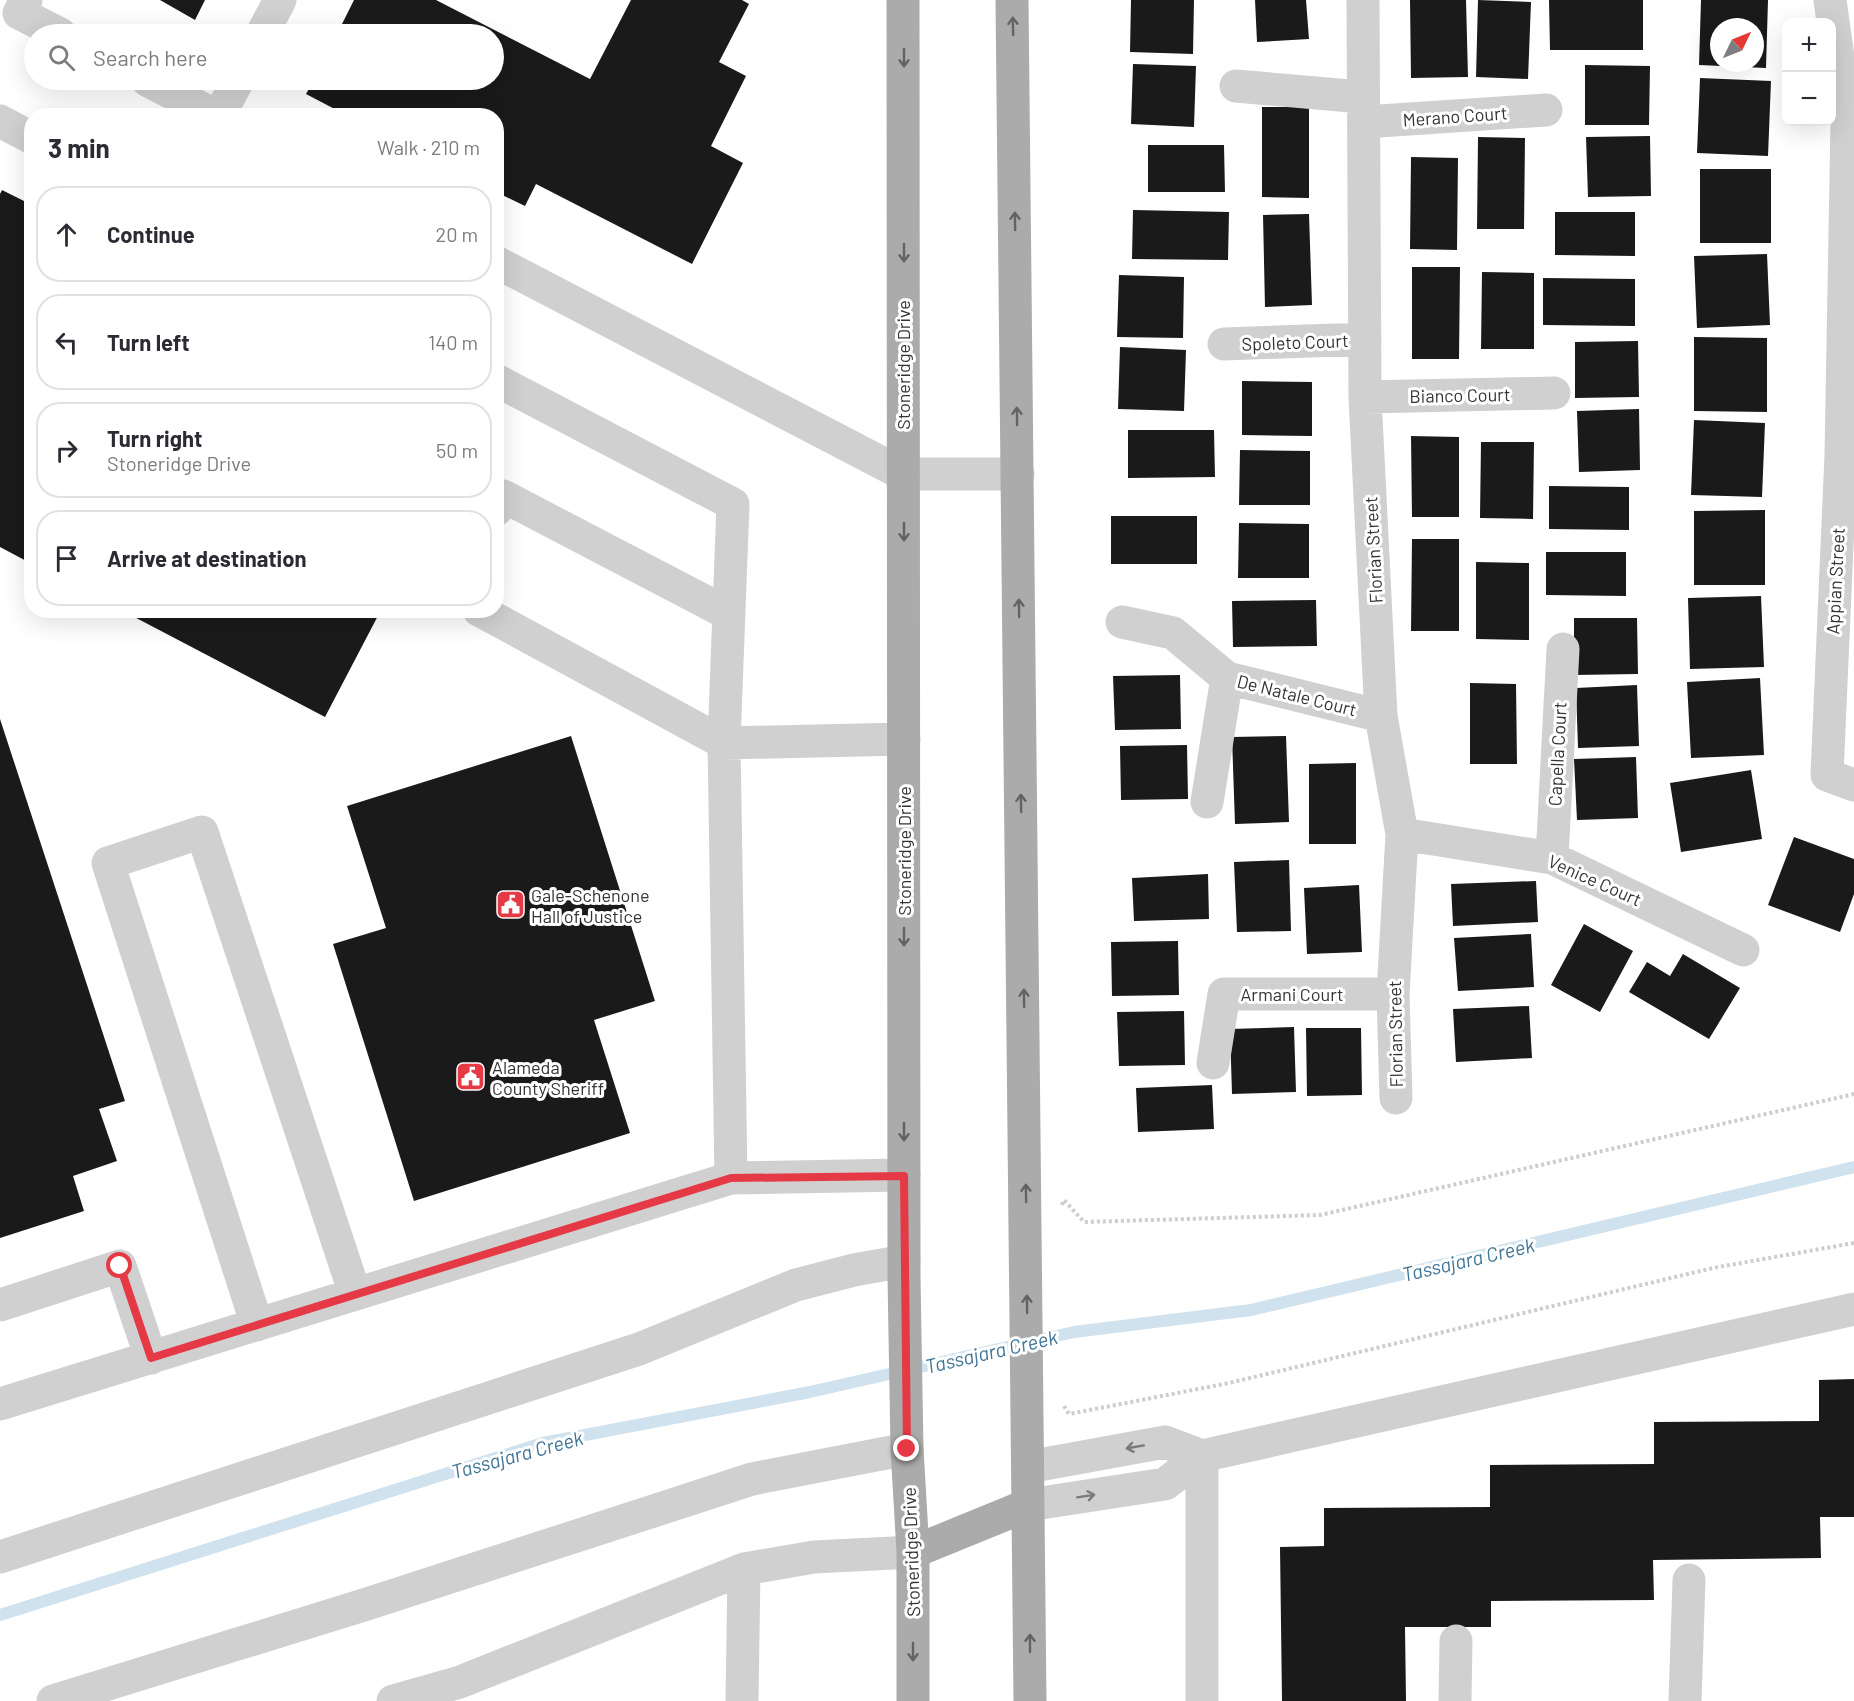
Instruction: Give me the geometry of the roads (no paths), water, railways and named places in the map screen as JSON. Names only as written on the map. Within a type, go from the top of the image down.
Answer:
[{"type":"main road","name":"Stoneridge Drive","points":[[903,0],[904,1269],[907,1445],[914,1552],[913,1701]]},
{"type":"main road","points":[[1012,0],[1030,1701]]},
{"type":"main road","points":[[914,1552],[1028,1505]]},
{"type":"street","points":[[26,0],[19,13],[40,24]]},
{"type":"street","points":[[267,24],[280,0]]},
{"type":"street","name":"Florian Street","points":[[1363,0],[1365,397],[1381,716],[1402,834],[1393,994],[1396,1098]]},
{"type":"street","name":"Appian Street","points":[[1830,0],[1850,122],[1847,454],[1827,775],[1854,785]]},
{"type":"street","name":"Merano Court","points":[[1236,86],[1363,109],[1546,110]]},
{"type":"street","points":[[167,90],[202,108]]},
{"type":"street","points":[[222,108],[232,90]]},
{"type":"street","points":[[0,122],[24,134]]},
{"type":"street","points":[[504,266],[903,474],[1018,474]]},
{"type":"street","name":"Spoleto Court","points":[[1224,344],[1365,339]]},
{"type":"street","points":[[504,384],[733,504],[724,743],[731,1178]]},
{"type":"street","name":"Bianco Court","points":[[1365,397],[1554,393]]},
{"type":"street","points":[[504,497],[729,614]]},
{"type":"street","points":[[493,618],[724,743],[904,739]]},
{"type":"street","name":"De Natale Court","points":[[1122,622],[1173,633],[1227,678],[1381,716]]},
{"type":"street","name":"Capella Court","points":[[1552,858],[1563,649]]},
{"type":"street","points":[[1207,802],[1227,678]]},
{"type":"street","points":[[257,1325],[108,863],[202,832],[355,1294]]},
{"type":"street","name":"Venice Court","points":[[1402,834],[1552,858],[1743,950]]},
{"type":"street","name":"Armani Court","points":[[1213,1063],[1224,994],[1393,994]]},
{"type":"street","points":[[0,1404],[731,1178],[904,1176]]},
{"type":"street","points":[[0,1305],[120,1266],[151,1358]]},
{"type":"street","points":[[0,1557],[639,1349],[796,1285],[854,1270],[904,1269]]},
{"type":"street","points":[[1028,1505],[1165,1484],[1202,1456],[1854,1309]]},
{"type":"street","points":[[1028,1467],[1165,1442],[1202,1456]]},
{"type":"street","points":[[53,1701],[356,1607],[752,1479],[907,1445]]},
{"type":"street","points":[[1202,1456],[1202,1701]]},
{"type":"street","points":[[393,1701],[463,1692],[744,1569],[814,1557],[914,1552]]},
{"type":"street","points":[[742,1701],[744,1569]]},
{"type":"street","points":[[1685,1701],[1689,1580]]},
{"type":"street","points":[[1455,1701],[1456,1641]]},
{"type":"waterway","name":"Tassajara Creek","points":[[0,1615],[543,1443],[810,1392],[1074,1332],[1251,1310],[1854,1167]]},
{"type":"place","name":"Gale-Schenone Hall of Justice","points":[[510,905]]},
{"type":"place","name":"Alameda County Sheriff","points":[[471,1077]]}]
